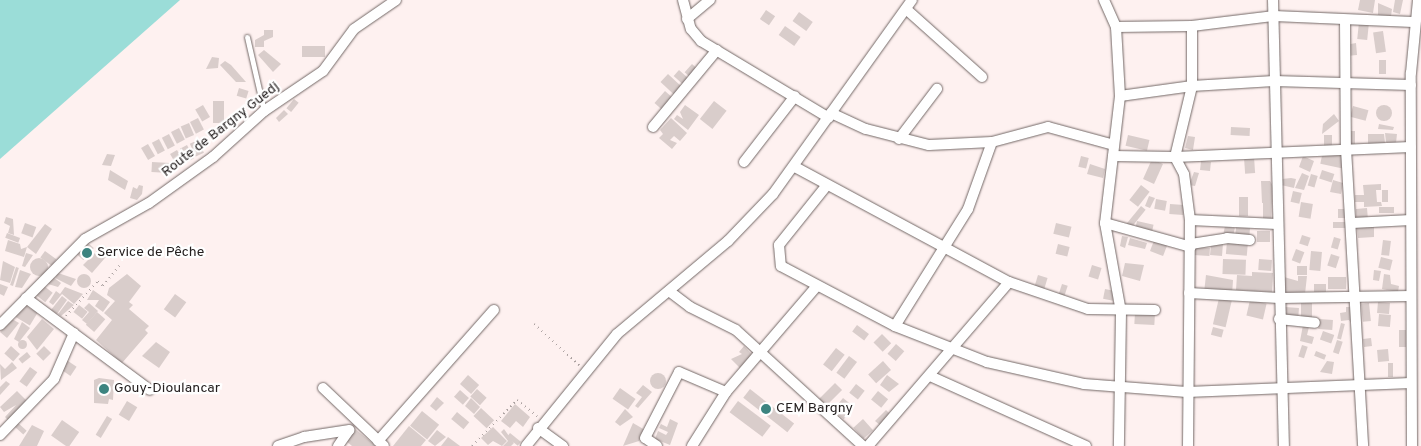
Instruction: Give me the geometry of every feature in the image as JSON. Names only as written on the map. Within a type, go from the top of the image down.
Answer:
[{"type":"street","name":"Route de Bargny Guedj","points":[[0,325],[4,314],[26,298],[85,239],[177,184],[264,111],[323,71],[354,29],[396,0]]},
{"type":"street","points":[[683,0],[687,19],[701,41],[830,116],[899,139],[929,145],[992,142],[1048,127],[1114,145]]},
{"type":"street","points":[[687,19],[710,0]]},
{"type":"street","points":[[526,446],[540,425],[617,334],[728,241],[795,167],[912,0]]},
{"type":"street","points":[[1104,0],[1116,27],[1120,96],[1105,223],[1122,312],[1122,387],[1119,446]]},
{"type":"street","points":[[1273,0],[1278,298],[1284,446]]},
{"type":"street","points":[[1412,446],[1411,85],[1413,22],[1418,0]]},
{"type":"street","points":[[906,9],[982,77]]},
{"type":"street","points":[[1116,27],[1192,26],[1274,16],[1413,22]]},
{"type":"street","points":[[1345,20],[1346,149],[1352,223],[1362,446]]},
{"type":"street","points":[[1188,446],[1190,220],[1184,174],[1175,158],[1192,86],[1192,26]]},
{"type":"street","points":[[654,127],[717,50]]},
{"type":"street","points":[[1120,96],[1192,86],[1274,82],[1411,85]]},
{"type":"street","points":[[899,139],[936,89]]},
{"type":"street","points":[[744,162],[795,96]]},
{"type":"street","points":[[895,326],[945,250],[968,209],[992,142]]},
{"type":"street","points":[[1112,156],[1175,158],[1275,151],[1411,147]]},
{"type":"street","points":[[795,167],[945,250],[1009,282],[1088,309],[1122,312],[1155,310]]},
{"type":"street","points":[[827,185],[777,251],[781,266],[895,326],[951,349],[1018,370],[1084,384],[1187,392],[1359,383],[1411,383]]},
{"type":"street","points":[[1190,220],[1277,224]]},
{"type":"street","points":[[1352,223],[1411,220]]},
{"type":"street","points":[[1105,223],[1191,245],[1226,238],[1250,240]]},
{"type":"street","points":[[868,446],[1009,282]]},
{"type":"street","points":[[692,446],[726,392],[817,286]]},
{"type":"street","points":[[668,291],[736,330],[863,446]]},
{"type":"street","points":[[1189,293],[1278,298],[1411,296]]},
{"type":"street","points":[[26,298],[150,390]]},
{"type":"street","points":[[323,388],[381,443],[494,310]]},
{"type":"street","points":[[1279,320],[1315,323]]},
{"type":"street","points":[[0,435],[54,379],[74,333]]},
{"type":"street","points":[[657,446],[645,438],[679,372],[726,392]]},
{"type":"street","points":[[930,376],[1086,446]]},
{"type":"street","points":[[540,425],[563,446]]},
{"type":"street","points":[[278,446],[304,437],[349,430],[338,446]]},
{"type":"lane","points":[[247,37],[264,111]]},
{"type":"path","points":[[60,323],[98,281],[103,286],[121,264]]},
{"type":"path","points":[[534,324],[586,370]]},
{"type":"path","points":[[472,446],[517,400],[540,425]]},
{"type":"water","points":[[0,0],[180,0],[0,159]]},
{"type":"building","points":[[1360,0],[1375,0],[1373,13],[1358,10]]},
{"type":"building","points":[[1395,0],[1403,0],[1400,14],[1393,12]]},
{"type":"building","points":[[1378,3],[1392,9],[1391,16],[1378,15]]},
{"type":"building","points":[[766,10],[775,16],[769,25],[760,19]]},
{"type":"building","points":[[799,12],[813,22],[806,31],[793,21]]},
{"type":"building","points":[[1359,22],[1369,23],[1367,40],[1357,39]]},
{"type":"building","points":[[785,26],[801,37],[794,46],[779,35]]},
{"type":"building","points":[[264,30],[273,30],[273,37],[264,41],[264,47],[255,47],[255,40],[264,35]]},
{"type":"building","points":[[1383,31],[1386,52],[1376,53],[1373,32]]},
{"type":"building","points":[[1356,43],[1357,55],[1347,56],[1345,45]]},
{"type":"building","points":[[302,46],[325,46],[325,57],[302,57]]},
{"type":"building","points":[[264,50],[281,64],[273,72],[258,55]]},
{"type":"building","points":[[212,57],[219,58],[218,68],[206,69]]},
{"type":"building","points":[[1379,60],[1386,60],[1386,74],[1379,74]]},
{"type":"building","points":[[225,61],[246,82],[236,82],[220,65]]},
{"type":"building","points":[[692,64],[702,73],[694,81],[685,72]]},
{"type":"building","points":[[679,70],[688,78],[683,84],[674,76]]},
{"type":"building","points":[[668,74],[681,86],[674,94],[660,82]]},
{"type":"building","points":[[239,88],[249,91],[246,99],[237,96]]},
{"type":"building","points":[[665,91],[672,97],[661,109],[655,103]]},
{"type":"building","points":[[294,99],[299,103],[291,112],[286,108]]},
{"type":"building","points":[[213,101],[224,101],[224,123],[213,123]]},
{"type":"building","points":[[714,101],[727,111],[712,129],[700,119]]},
{"type":"building","points":[[203,105],[210,117],[202,122],[195,110]]},
{"type":"building","points":[[685,105],[699,115],[688,130],[674,119],[677,115],[683,119],[680,112]]},
{"type":"building","points":[[1384,105],[1392,113],[1384,121],[1376,113]]},
{"type":"building","points":[[1353,106],[1368,110],[1366,121],[1350,117]]},
{"type":"building","points":[[284,110],[288,114],[279,122],[276,118]]},
{"type":"building","points":[[1334,114],[1339,121],[1322,134],[1323,124]]},
{"type":"building","points":[[198,118],[204,130],[196,134],[190,122]]},
{"type":"building","points":[[671,118],[687,133],[680,141],[674,136],[670,140],[677,143],[672,149],[659,138],[663,134],[660,130]]},
{"type":"building","points":[[189,123],[194,135],[186,138],[181,127]]},
{"type":"building","points":[[1379,124],[1394,127],[1393,130],[1378,129]]},
{"type":"building","points":[[1231,127],[1250,128],[1250,136],[1231,135]]},
{"type":"building","points":[[179,128],[185,140],[177,144],[171,132]]},
{"type":"building","points":[[1347,131],[1355,131],[1355,144],[1347,144]]},
{"type":"building","points":[[1385,133],[1397,134],[1396,143],[1386,142]]},
{"type":"building","points":[[169,134],[175,146],[168,149],[162,138]]},
{"type":"building","points":[[1368,134],[1384,134],[1385,143],[1368,144]]},
{"type":"building","points":[[1128,135],[1149,140],[1147,151],[1126,146]]},
{"type":"building","points":[[1324,135],[1332,135],[1332,146],[1324,146]]},
{"type":"building","points":[[1188,136],[1195,137],[1193,150],[1185,148]]},
{"type":"building","points":[[159,139],[165,151],[158,154],[152,143]]},
{"type":"building","points":[[198,140],[204,153],[196,156],[190,144]]},
{"type":"building","points":[[148,144],[155,156],[148,160],[141,148]]},
{"type":"building","points":[[187,145],[194,158],[187,162],[180,149]]},
{"type":"building","points":[[177,150],[184,162],[177,166],[170,154]]},
{"type":"building","points":[[1323,151],[1346,156],[1344,169],[1320,164]]},
{"type":"building","points":[[107,154],[115,155],[111,166],[102,165]]},
{"type":"building","points":[[1081,156],[1089,158],[1086,169],[1078,167]]},
{"type":"building","points":[[1303,156],[1314,161],[1310,172],[1299,167]]},
{"type":"building","points":[[1254,157],[1255,173],[1245,174],[1244,158]]},
{"type":"building","points":[[1152,159],[1163,164],[1154,184],[1143,179]]},
{"type":"building","points":[[1201,161],[1211,162],[1210,171],[1200,170]]},
{"type":"building","points":[[152,162],[170,163],[169,173],[151,172]]},
{"type":"building","points":[[1090,164],[1105,169],[1103,178],[1087,174]]},
{"type":"building","points":[[110,170],[128,181],[125,190],[108,180]]},
{"type":"building","points":[[1322,170],[1334,174],[1332,183],[1319,179]]},
{"type":"building","points":[[1194,172],[1199,173],[1195,186],[1189,185]]},
{"type":"building","points":[[1302,173],[1309,176],[1304,190],[1295,188]]},
{"type":"building","points":[[1311,174],[1318,176],[1314,187],[1308,186]]},
{"type":"building","points":[[1282,179],[1296,179],[1294,188],[1281,185]]},
{"type":"building","points":[[1333,180],[1343,183],[1341,194],[1330,192]]},
{"type":"building","points":[[1261,181],[1270,181],[1273,186],[1271,219],[1263,219]]},
{"type":"building","points":[[1381,184],[1381,190],[1376,190],[1377,202],[1381,202],[1382,206],[1364,207],[1364,202],[1355,202],[1355,195],[1364,195],[1363,185]]},
{"type":"building","points":[[139,185],[143,186],[142,194],[137,200],[130,198],[133,187],[137,189]]},
{"type":"building","points":[[1141,185],[1150,192],[1138,207],[1129,200]]},
{"type":"building","points":[[1382,190],[1388,190],[1388,202],[1382,202]]},
{"type":"building","points":[[1293,191],[1302,193],[1299,204],[1291,202]]},
{"type":"building","points":[[1149,196],[1155,198],[1150,208],[1145,206]]},
{"type":"building","points":[[1239,197],[1248,197],[1248,216],[1239,216]]},
{"type":"building","points":[[1156,199],[1167,201],[1165,211],[1154,209]]},
{"type":"building","points":[[1301,202],[1313,204],[1311,219],[1299,217]]},
{"type":"building","points":[[1170,204],[1184,205],[1183,215],[1169,214]]},
{"type":"building","points":[[1141,206],[1146,210],[1131,228],[1127,224]]},
{"type":"building","points":[[1379,207],[1394,207],[1394,213],[1379,213]]},
{"type":"building","points":[[1367,208],[1368,220],[1356,220],[1356,209]]},
{"type":"building","points":[[1338,209],[1348,209],[1348,218],[1338,218]]},
{"type":"building","points":[[6,217],[13,219],[14,235],[8,233],[10,226],[4,223]]},
{"type":"building","points":[[1137,221],[1154,225],[1151,235],[1135,231]]},
{"type":"building","points":[[1333,222],[1350,222],[1350,228],[1333,228]]},
{"type":"building","points":[[25,223],[36,227],[33,237],[21,233]]},
{"type":"building","points":[[1056,223],[1072,227],[1069,238],[1053,234]]},
{"type":"building","points":[[45,224],[52,229],[36,254],[27,247]]},
{"type":"building","points":[[1225,226],[1235,228],[1233,235],[1224,233]]},
{"type":"building","points":[[1236,227],[1250,228],[1249,237],[1235,236]]},
{"type":"building","points":[[1357,227],[1374,227],[1374,237],[1358,238]]},
{"type":"building","points":[[1257,231],[1270,231],[1270,242],[1257,242]]},
{"type":"building","points":[[7,233],[20,238],[18,243],[5,238]]},
{"type":"building","points":[[1302,235],[1311,238],[1308,246],[1299,244]]},
{"type":"building","points":[[1122,236],[1128,237],[1125,248],[1120,246]]},
{"type":"building","points":[[1334,237],[1341,239],[1338,250],[1331,248]]},
{"type":"building","points":[[1130,238],[1147,243],[1145,249],[1128,245]]},
{"type":"building","points":[[1155,238],[1168,243],[1163,256],[1150,251]]},
{"type":"building","points":[[8,240],[20,244],[21,249],[27,247],[24,257],[5,251]]},
{"type":"building","points":[[1383,240],[1391,241],[1389,256],[1381,255]]},
{"type":"building","points":[[1227,241],[1248,243],[1247,256],[1226,254]]},
{"type":"building","points":[[87,242],[94,248],[83,260],[77,254]]},
{"type":"building","points":[[1223,243],[1222,256],[1210,255],[1211,245]]},
{"type":"building","points":[[1058,244],[1070,247],[1067,257],[1056,254]]},
{"type":"building","points":[[103,245],[111,251],[92,273],[83,265]]},
{"type":"building","points":[[1194,247],[1210,248],[1209,256],[1193,255]]},
{"type":"building","points":[[1296,249],[1304,252],[1300,263],[1292,260]]},
{"type":"building","points":[[45,251],[56,259],[52,266],[40,257]]},
{"type":"building","points":[[1311,251],[1322,252],[1320,271],[1309,270]]},
{"type":"building","points":[[26,253],[33,255],[25,267],[22,266]]},
{"type":"building","points":[[1331,254],[1340,257],[1336,268],[1327,265]]},
{"type":"building","points":[[1381,257],[1393,260],[1390,271],[1378,268]]},
{"type":"building","points":[[39,258],[45,261],[48,267],[45,273],[39,276],[33,273],[30,267],[33,261]]},
{"type":"building","points":[[1223,259],[1246,260],[1245,275],[1222,274]]},
{"type":"building","points":[[1259,259],[1272,260],[1271,271],[1258,270]]},
{"type":"building","points":[[3,261],[15,267],[10,283],[0,280]]},
{"type":"building","points":[[1125,263],[1144,265],[1140,281],[1122,276]]},
{"type":"building","points":[[1092,265],[1102,268],[1098,279],[1088,276]]},
{"type":"building","points":[[1297,266],[1307,266],[1307,275],[1297,275]]},
{"type":"building","points":[[16,267],[19,268],[13,286],[10,285]]},
{"type":"building","points":[[20,270],[31,274],[22,288],[15,287]]},
{"type":"building","points":[[1374,270],[1381,271],[1379,281],[1373,280]]},
{"type":"building","points":[[1252,272],[1273,273],[1272,292],[1236,290],[1237,275],[1252,276]]},
{"type":"building","points":[[58,273],[76,279],[71,286],[55,278]]},
{"type":"building","points":[[81,274],[87,274],[91,281],[87,288],[81,288],[77,284],[77,278]]},
{"type":"building","points":[[127,274],[141,286],[129,302],[133,305],[129,309],[149,326],[145,330],[148,333],[122,363],[96,340],[112,320],[104,313],[115,301],[107,295],[109,288]]},
{"type":"building","points":[[1384,274],[1390,275],[1391,284],[1399,286],[1398,292],[1382,289]]},
{"type":"building","points":[[1038,275],[1048,278],[1044,289],[1034,286]]},
{"type":"building","points":[[1206,275],[1233,280],[1232,295],[1204,293]]},
{"type":"building","points":[[1298,276],[1307,276],[1305,294],[1285,295],[1284,277],[1298,281]]},
{"type":"building","points":[[53,277],[61,283],[58,287],[48,284]]},
{"type":"building","points":[[1328,277],[1346,277],[1346,289],[1328,289]]},
{"type":"building","points":[[0,284],[8,287],[4,296],[0,294]]},
{"type":"building","points":[[1062,284],[1068,286],[1064,296],[1059,294]]},
{"type":"building","points":[[1314,284],[1326,284],[1326,292],[1314,292]]},
{"type":"building","points":[[44,286],[53,293],[45,302],[37,295]]},
{"type":"building","points":[[65,287],[83,294],[74,304],[62,294],[53,305],[49,302],[56,291],[60,294]]},
{"type":"building","points":[[1105,289],[1115,291],[1113,301],[1103,299]]},
{"type":"building","points":[[93,290],[110,302],[103,312],[95,306],[99,300],[87,300]]},
{"type":"building","points":[[175,294],[186,302],[175,318],[164,309]]},
{"type":"building","points":[[62,296],[67,300],[57,314],[51,310]]},
{"type":"building","points":[[1219,298],[1232,301],[1226,327],[1213,324]]},
{"type":"building","points":[[1250,300],[1267,304],[1263,319],[1246,316]]},
{"type":"building","points":[[68,301],[74,305],[61,316],[58,314]]},
{"type":"building","points":[[1378,302],[1390,303],[1389,314],[1377,313]]},
{"type":"building","points":[[89,303],[98,311],[87,324],[82,320],[89,312],[84,308]]},
{"type":"building","points":[[1301,303],[1312,303],[1312,317],[1301,317]]},
{"type":"building","points":[[1369,303],[1371,321],[1363,322],[1361,304]]},
{"type":"building","points":[[23,304],[38,313],[30,326],[15,317]]},
{"type":"building","points":[[79,305],[88,312],[82,319],[73,312]]},
{"type":"building","points":[[1285,307],[1299,308],[1298,316],[1284,315]]},
{"type":"building","points":[[1346,307],[1351,307],[1353,325],[1349,320],[1341,321],[1340,313],[1346,312]]},
{"type":"building","points":[[97,312],[105,319],[94,332],[86,325]]},
{"type":"building","points":[[1135,312],[1155,313],[1154,325],[1134,324]]},
{"type":"building","points":[[1379,314],[1391,315],[1390,327],[1378,326]]},
{"type":"building","points":[[12,319],[19,323],[7,338],[0,332]]},
{"type":"building","points":[[42,319],[54,329],[37,350],[27,337]]},
{"type":"building","points":[[1319,319],[1333,320],[1332,330],[1318,329]]},
{"type":"building","points":[[22,322],[30,328],[19,342],[14,339]]},
{"type":"building","points":[[1341,323],[1345,324],[1341,339],[1337,339]]},
{"type":"building","points":[[857,325],[869,334],[864,340],[852,331]]},
{"type":"building","points":[[1303,325],[1309,327],[1307,335],[1314,337],[1312,344],[1300,341]]},
{"type":"building","points":[[1213,327],[1224,330],[1222,338],[1211,335]]},
{"type":"building","points":[[1399,330],[1406,330],[1406,347],[1399,347]]},
{"type":"building","points":[[1323,331],[1334,335],[1331,344],[1320,339]]},
{"type":"building","points":[[882,334],[891,343],[883,352],[874,342]]},
{"type":"building","points":[[1371,338],[1372,346],[1364,347],[1363,339]]},
{"type":"building","points":[[22,339],[27,344],[22,349],[17,344]]},
{"type":"building","points":[[1337,340],[1343,342],[1339,354],[1333,352]]},
{"type":"building","points":[[156,342],[170,352],[159,368],[142,356]]},
{"type":"building","points":[[896,344],[904,351],[896,361],[887,354]]},
{"type":"building","points":[[1302,345],[1308,347],[1304,358],[1298,356]]},
{"type":"building","points":[[11,346],[20,354],[13,361],[4,353]]},
{"type":"building","points":[[44,346],[51,353],[43,361],[36,354]]},
{"type":"building","points":[[744,346],[754,357],[742,370],[731,359],[742,354],[739,352]]},
{"type":"building","points":[[836,348],[845,355],[832,371],[823,365]]},
{"type":"building","points":[[1388,349],[1389,361],[1378,362],[1377,350]]},
{"type":"building","points":[[1316,351],[1326,355],[1324,360],[1314,356]]},
{"type":"building","points":[[27,352],[31,357],[22,364],[18,359]]},
{"type":"building","points":[[849,356],[857,362],[844,379],[836,373]]},
{"type":"building","points":[[65,359],[77,367],[70,376],[59,368]]},
{"type":"building","points":[[883,361],[891,370],[876,383],[868,374]]},
{"type":"building","points":[[1327,361],[1334,362],[1332,374],[1320,372]]},
{"type":"building","points":[[12,362],[17,368],[1,380],[0,364],[5,369]]},
{"type":"building","points":[[1388,363],[1393,363],[1393,377],[1388,377]]},
{"type":"building","points":[[30,367],[37,372],[27,387],[19,382]]},
{"type":"building","points":[[655,373],[661,373],[666,378],[664,387],[655,389],[650,384],[650,378]]},
{"type":"building","points":[[468,375],[479,385],[471,394],[460,384]]},
{"type":"building","points":[[887,375],[899,384],[889,392],[880,385]]},
{"type":"building","name":"Gouy-Dioulancar","points":[[99,378],[114,380],[113,400],[109,399],[108,404],[94,403],[94,380]]},
{"type":"building","points":[[6,381],[10,384],[0,395],[0,387]]},
{"type":"building","points":[[835,383],[842,390],[826,406],[819,399]]},
{"type":"building","points":[[856,384],[865,391],[858,399],[849,393]]},
{"type":"building","points":[[643,385],[652,392],[638,408],[635,406],[642,397],[636,393]]},
{"type":"building","points":[[620,388],[636,399],[628,410],[613,399]]},
{"type":"building","points":[[477,389],[487,398],[480,405],[470,396]]},
{"type":"building","points":[[750,389],[794,423],[787,432],[743,398]]},
{"type":"building","points":[[460,390],[469,398],[463,405],[454,397]]},
{"type":"building","points":[[17,391],[28,402],[9,421],[5,417],[16,405],[4,412],[0,407]]},
{"type":"building","points":[[878,391],[888,399],[881,408],[871,400]]},
{"type":"building","points":[[437,397],[444,403],[436,411],[430,406]]},
{"type":"building","points":[[471,398],[480,407],[474,414],[465,406]]},
{"type":"building","points":[[843,398],[854,407],[844,419],[833,410]]},
{"type":"building","points":[[127,401],[137,407],[129,421],[119,415]]},
{"type":"building","points":[[738,401],[771,426],[762,437],[730,412]]},
{"type":"building","points":[[515,404],[530,417],[523,427],[516,421],[510,428],[501,421]]},
{"type":"building","points":[[481,408],[494,420],[487,428],[473,416]]},
{"type":"building","points":[[625,409],[633,417],[620,426],[615,422]]},
{"type":"building","points":[[886,410],[891,415],[880,425],[875,421]]},
{"type":"building","points":[[422,411],[439,425],[427,440],[410,426]]},
{"type":"building","points":[[457,412],[469,422],[463,429],[451,419]]},
{"type":"building","points":[[107,416],[112,419],[101,438],[96,435]]},
{"type":"building","points":[[670,419],[678,423],[670,445],[655,439],[658,431],[666,435],[668,432],[659,428],[661,424],[667,427]]},
{"type":"building","points":[[863,419],[873,430],[863,439],[853,428]]},
{"type":"building","points":[[62,420],[79,432],[69,446],[66,446],[51,436]]},
{"type":"building","points":[[17,422],[27,431],[23,434],[14,426]]},
{"type":"building","points":[[633,423],[645,430],[639,441],[623,446]]},
{"type":"building","points":[[32,425],[44,431],[37,446],[19,446]]},
{"type":"building","points":[[409,426],[426,440],[421,446],[393,446]]},
{"type":"building","points":[[493,427],[507,441],[502,446],[493,441],[488,445],[481,438]]},
{"type":"building","points":[[355,429],[376,446],[352,446],[346,441]]},
{"type":"building","points":[[504,429],[514,443],[511,446],[503,446],[508,441],[501,432]]},
{"type":"building","points":[[437,430],[446,437],[435,446],[428,441]]},
{"type":"building","points":[[510,433],[521,442],[518,446],[507,437]]},
{"type":"building","points":[[448,437],[460,446],[441,446]]},
{"type":"place","name":"Service de Pêche","points":[[87,253]]},
{"type":"place","name":"Gouy-Dioulancar","points":[[104,389]]},
{"type":"place","name":"CEM Bargny","points":[[766,409]]}]
